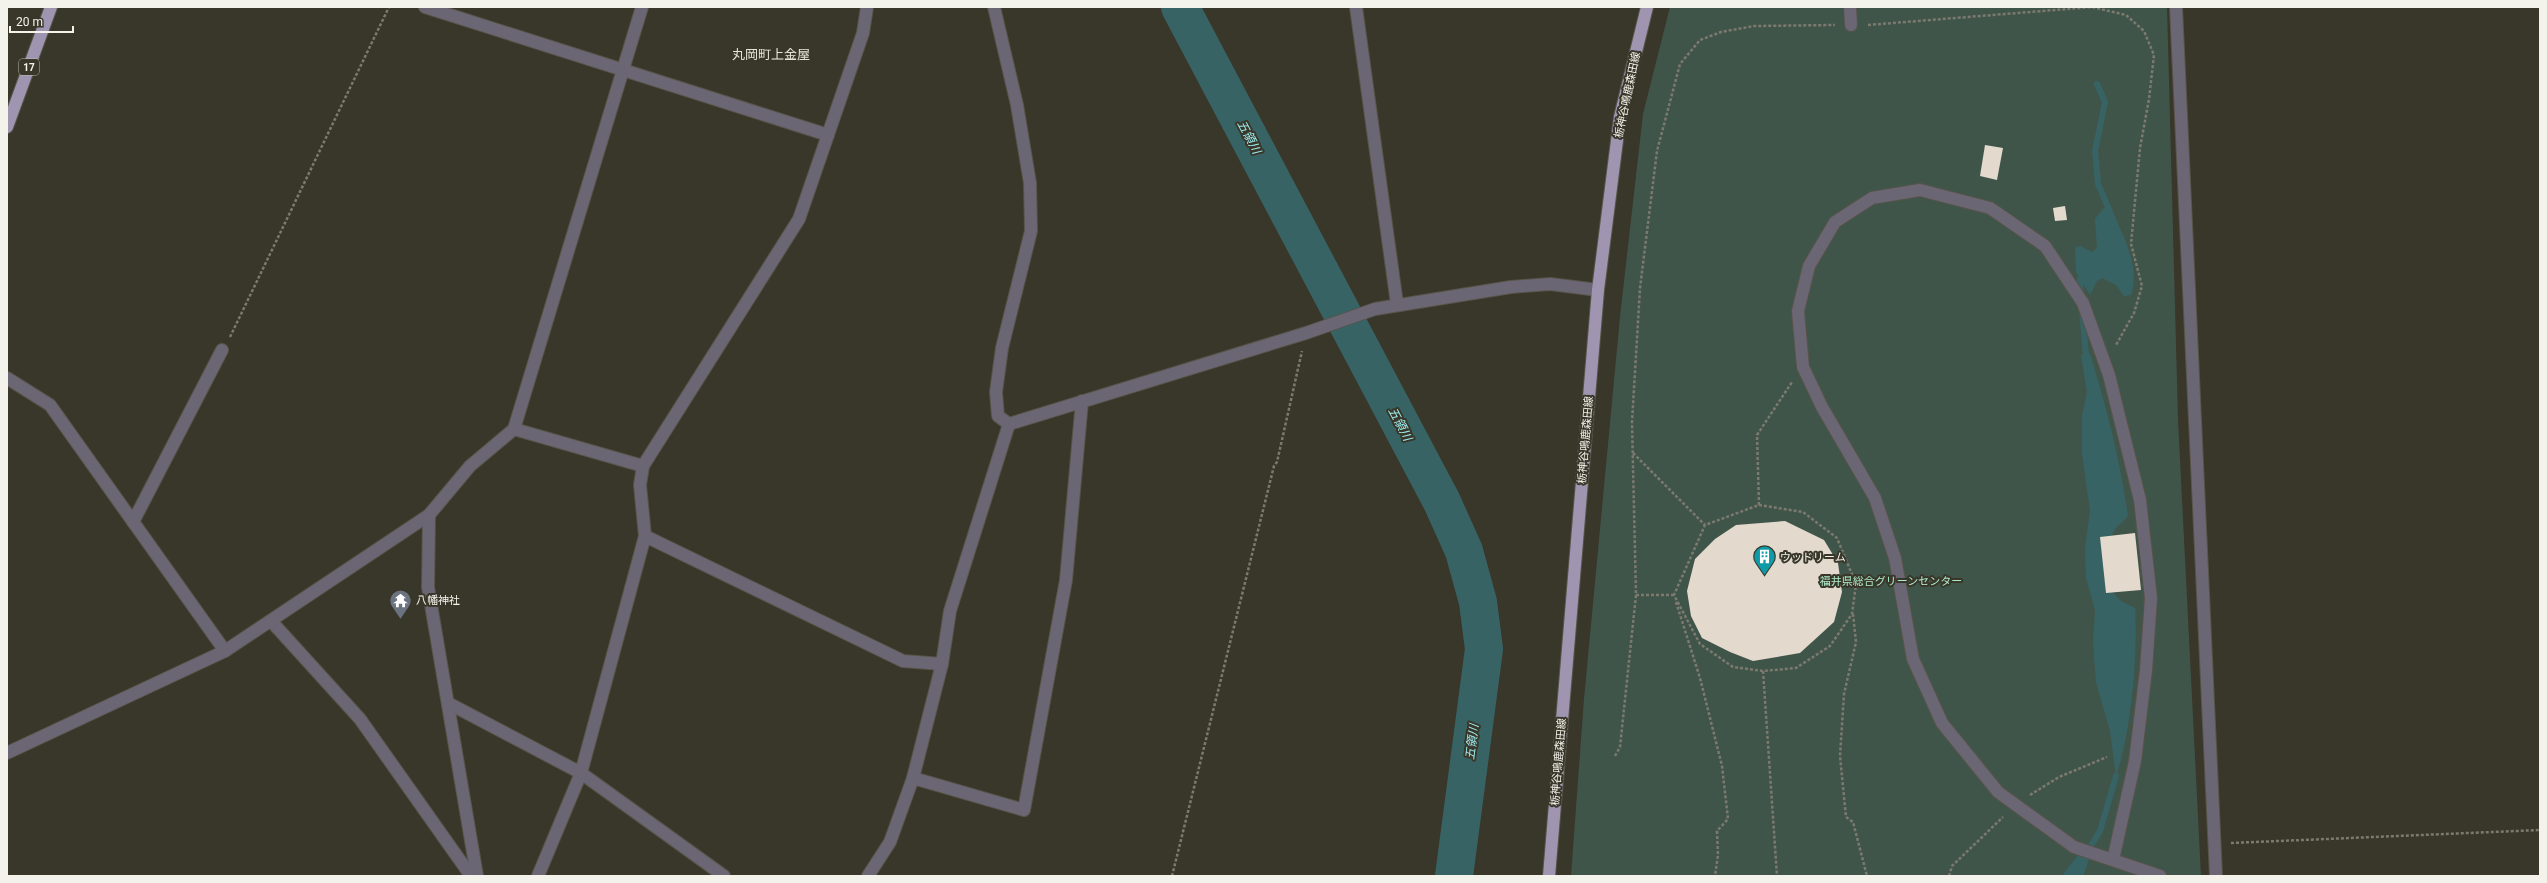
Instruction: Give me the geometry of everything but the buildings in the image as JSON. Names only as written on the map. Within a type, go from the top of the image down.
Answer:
[{"type":"main road","name":"17","points":[[7,127],[51,7]]},
{"type":"main road","name":"栃神谷鳴鹿森田線","points":[[1549,876],[1598,290],[1620,117],[1648,7]]},
{"type":"street","points":[[425,7],[828,135]]},
{"type":"street","points":[[7,753],[226,651],[429,516],[470,466],[514,429],[642,7]]},
{"type":"street","points":[[538,876],[581,773],[645,536],[641,492],[643,466],[799,219],[863,33],[867,7]]},
{"type":"street","points":[[994,7],[1017,105],[1030,183],[1031,231],[1002,348],[996,392],[998,416],[1009,424]]},
{"type":"street","points":[[1356,7],[1397,304]]},
{"type":"street","points":[[1850,7],[1851,25]]},
{"type":"street","points":[[2176,7],[2216,844],[2216,876]]},
{"type":"street","points":[[2113,860],[2135,761],[2146,670],[2151,598],[2140,500],[2109,375],[2084,303],[2045,246],[1990,208],[1920,190],[1872,198],[1835,222],[1809,266],[1798,311],[1803,367],[1822,407],[1875,498],[1895,558],[1913,659],[1942,723],[1998,792],[2074,846],[2113,860],[2160,876]]},
{"type":"street","points":[[1009,424],[1306,333],[1361,312],[1397,304],[1511,287],[1550,284],[1598,290]]},
{"type":"street","points":[[133,522],[222,350]]},
{"type":"street","points":[[7,378],[50,405],[226,651]]},
{"type":"street","points":[[913,778],[1024,810],[1066,580],[1082,401]]},
{"type":"street","points":[[868,876],[890,842],[913,778],[942,664],[950,611],[1009,424]]},
{"type":"street","points":[[514,429],[643,466]]},
{"type":"street","points":[[429,516],[428,587],[477,876]]},
{"type":"street","points":[[645,536],[903,661],[942,664]]},
{"type":"street","points":[[271,621],[360,719],[471,876]]},
{"type":"street","points":[[448,703],[581,773],[724,876]]},
{"type":"path","points":[[229,339],[389,7]]},
{"type":"path","points":[[1172,876],[1255,538],[1274,466],[1278,462],[1306,333]]},
{"type":"path","points":[[1759,505],[1757,435],[1803,367]]},
{"type":"path","points":[[1633,453],[1705,525]]},
{"type":"path","points":[[1715,876],[1718,855],[1716,831],[1728,819],[1722,766],[1700,678],[1674,595],[1705,525],[1759,505],[1803,512],[1837,538],[1856,584],[1852,614],[1856,642],[1844,694],[1840,756],[1846,817],[1853,822],[1867,876]]},
{"type":"path","points":[[1856,584],[1898,578]]},
{"type":"path","points":[[1636,595],[1674,595]]},
{"type":"path","points":[[1674,595],[1700,644],[1733,667],[1763,671],[1796,668],[1830,646],[1852,614]]},
{"type":"path","points":[[1763,671],[1778,876]]},
{"type":"path","points":[[2216,844],[2540,830]]},
{"type":"green space","name":"福井県総合グリーンセンター","points":[[1670,7],[2167,7],[2178,420],[2201,876],[1571,876],[1584,699],[1620,317],[1643,114]]},
{"type":"water","points":[[2111,206],[2132,260],[2134,272],[2131,295],[2124,296],[2116,285],[2102,278],[2097,281],[2090,295],[2076,272],[2075,248],[2080,246],[2092,252],[2097,248],[2095,219],[2104,208]]},
{"type":"water","points":[[2090,354],[2112,435],[2128,516],[2115,529],[2105,548],[2111,591],[2121,601],[2135,608],[2136,627],[2132,693],[2126,738],[2116,776],[2110,731],[2096,682],[2093,644],[2095,610],[2086,578],[2085,548],[2090,511],[2082,453],[2082,416],[2087,392],[2081,355]]},
{"type":"water","points":[[2078,855],[2089,859],[2083,876],[2062,876]]},
{"type":"waterway","name":"五領川","points":[[1180,7],[1442,502],[1464,551],[1478,602],[1484,649],[1454,876]]},
{"type":"waterway","points":[[2097,84],[2105,102],[2095,151],[2098,184],[2108,207]]},
{"type":"waterway","points":[[2080,279],[2081,297]]},
{"type":"waterway","points":[[2082,310],[2086,355]]},
{"type":"waterway","points":[[2084,857],[2100,831],[2116,776]]},
{"type":"place","name":"ウッドリーム","points":[[1765,576]]},
{"type":"place","name":"八幡神社","points":[[401,620]]},
{"type":"district","name":"丸岡町上金屋","points":[[771,54]]}]
